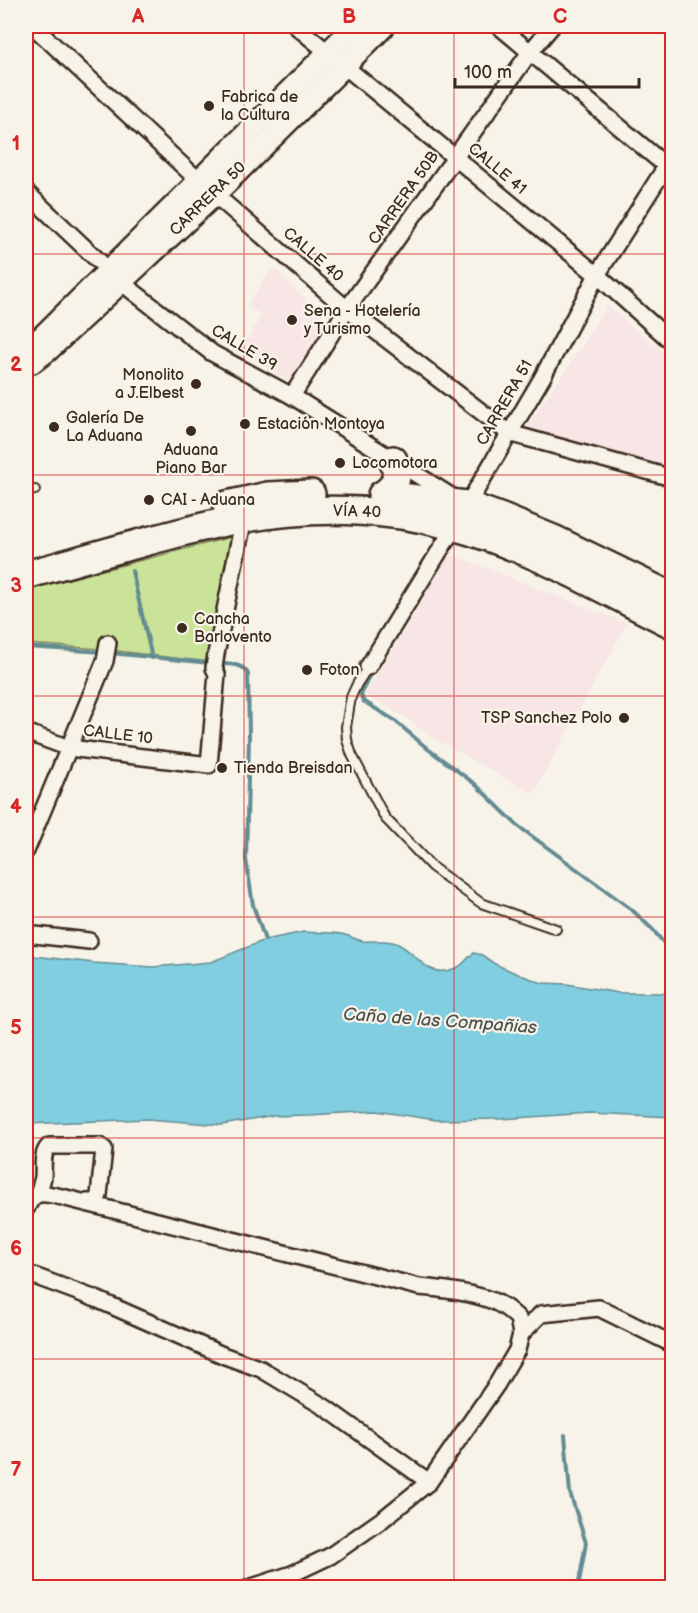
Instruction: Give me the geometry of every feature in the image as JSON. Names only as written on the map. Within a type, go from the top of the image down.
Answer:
[{"type":"highway","points":[[382,495],[389,491],[397,476],[393,460]]},
{"type":"highway","name":"VÍA 40","points":[[26,556],[211,508],[268,496],[382,495],[461,516],[494,539],[542,559],[672,624]]},
{"type":"highway","name":"VÍA 40","points":[[26,575],[242,518],[347,510],[502,518],[553,539],[672,597]]},
{"type":"street","name":"CALLE 40","points":[[33,26],[198,180],[348,309],[509,433],[672,478]]},
{"type":"street","name":"CALLE 41","points":[[296,26],[597,275],[672,342]]},
{"type":"street","name":"CARRERA 50","points":[[26,364],[32,362],[34,342],[215,195],[336,60],[355,26]]},
{"type":"street","name":"CARRERA 50","points":[[115,277],[198,180],[336,60],[384,26]]},
{"type":"street","points":[[499,26],[671,165]]},
{"type":"street","name":"CARRERA 50B","points":[[292,396],[348,309],[530,52],[552,26]]},
{"type":"street","name":"CARRERA 51","points":[[368,667],[542,378],[597,275],[671,165]]},
{"type":"street","name":"CALLE 39","points":[[26,192],[115,277],[212,353],[292,396],[393,460],[461,516]]},
{"type":"street","name":"CALLE 10","points":[[26,732],[69,748],[209,765],[217,674],[215,661],[242,518]]},
{"type":"street","points":[[26,851],[107,654]]},
{"type":"street","points":[[26,934],[89,941]]},
{"type":"street","points":[[39,1193],[46,1148],[49,1146],[99,1146],[104,1149],[99,1195],[96,1202],[86,1202]]},
{"type":"street","points":[[26,1209],[34,1196],[39,1193],[86,1202],[419,1287],[443,1289],[489,1300],[502,1305],[518,1318],[521,1334],[517,1350],[429,1482],[383,1519],[330,1556],[292,1574],[249,1587]]},
{"type":"street","points":[[26,1273],[96,1299],[225,1356],[261,1369],[326,1408],[429,1482]]},
{"type":"street","points":[[521,1334],[541,1314],[599,1308],[672,1344]]},
{"type":"lane","points":[[26,492],[35,490]]},
{"type":"lane","points":[[368,667],[351,697],[346,727],[347,740],[352,755],[386,818],[432,867],[481,903],[556,929]]},
{"type":"shaded area","name":"Sena - Hotelería y Turismo","points":[[273,267],[331,325],[296,376],[286,380],[240,351],[262,315],[247,306]]},
{"type":"shaded area","points":[[607,305],[672,359],[672,469],[652,466],[525,430]]},
{"type":"shaded area","points":[[450,554],[627,623],[533,794],[430,736],[405,717],[365,695]]},
{"type":"green space","points":[[235,536],[213,663],[102,649],[26,644],[26,590]]},
{"type":"water","name":"Caño de las Compañias","points":[[304,932],[341,934],[363,941],[396,943],[423,964],[437,971],[459,967],[474,953],[542,983],[567,984],[619,993],[672,993],[672,1117],[590,1113],[501,1119],[436,1120],[377,1111],[274,1116],[222,1125],[148,1119],[26,1124],[26,955],[153,967],[211,962],[265,940]]},
{"type":"waterway","points":[[132,571],[152,658]]},
{"type":"waterway","points":[[26,647],[103,652]]},
{"type":"waterway","points":[[110,653],[210,663]]},
{"type":"waterway","points":[[217,664],[239,666],[248,674],[246,859],[253,905],[265,940]]},
{"type":"waterway","points":[[368,671],[369,676],[361,695],[363,701],[394,720],[475,784],[518,826],[631,909],[668,948],[672,959]]},
{"type":"waterway","points":[[565,1435],[570,1493],[586,1543],[578,1588]]},
{"type":"place","name":"Fabrica de la Cultura","points":[[209,106]]},
{"type":"place","name":"Sena - Hotelería y Turismo","points":[[292,320]]},
{"type":"place","name":"Monolito a J.Elbest","points":[[196,384]]},
{"type":"place","name":"Estación Montoya","points":[[245,424]]},
{"type":"place","name":"Galería De La Aduana","points":[[54,427]]},
{"type":"place","name":"Aduana Piano Bar","points":[[191,431]]},
{"type":"place","name":"Locomotora","points":[[340,463]]},
{"type":"place","name":"CAI - Aduana","points":[[149,500]]},
{"type":"place","name":"Cancha Barlovento","points":[[182,628]]},
{"type":"place","name":"Foton","points":[[307,670]]},
{"type":"place","name":"TSP Sanchez Polo","points":[[624,718]]},
{"type":"place","name":"Tienda Breisdan","points":[[222,768]]}]
